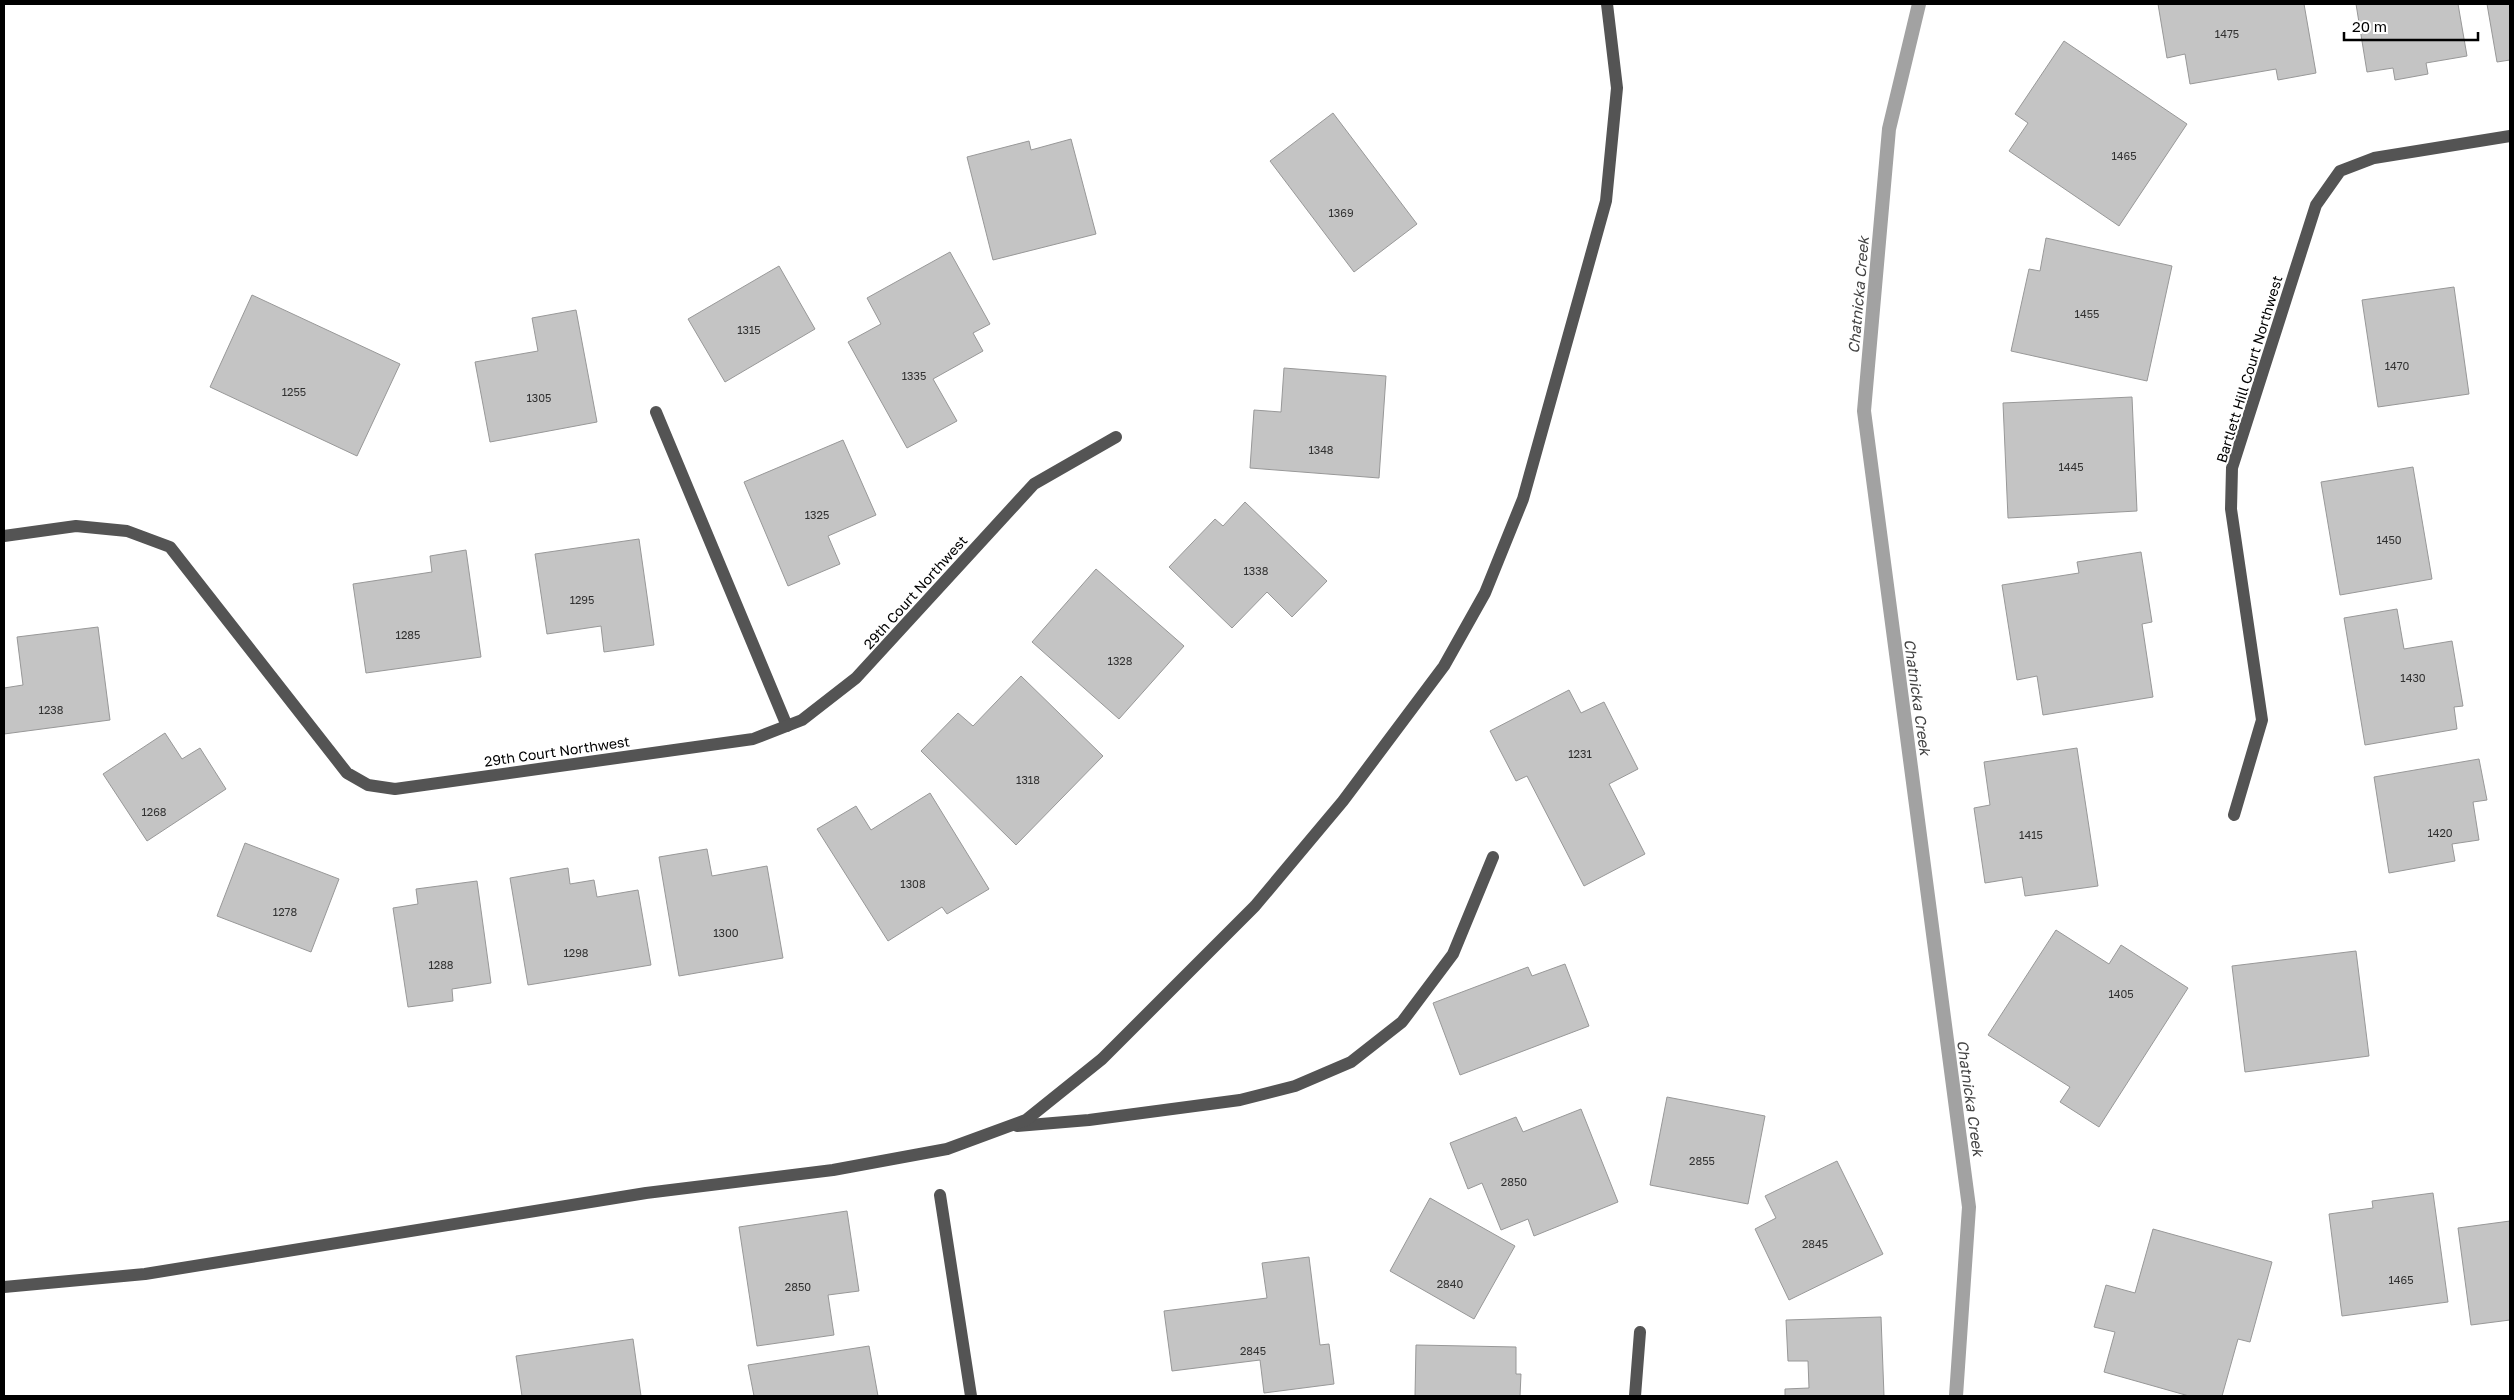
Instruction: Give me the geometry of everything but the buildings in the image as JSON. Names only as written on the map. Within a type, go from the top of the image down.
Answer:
[{"type":"street","points":[[4,1287],[145,1274],[646,1193],[833,1170],[947,1150],[1026,1120],[1102,1059],[1255,906],[1343,801],[1438,674],[1486,593],[1523,499],[1606,201],[1617,88],[1608,4]]},
{"type":"street","name":"Bartlett Hill Court Northwest","points":[[2234,815],[2262,720],[2231,509],[2232,468],[2316,205],[2340,171],[2374,158],[2510,136]]},
{"type":"street","points":[[656,412],[788,726]]},
{"type":"street","name":"29th Court Northwest","points":[[4,536],[76,526],[127,531],[170,547],[347,773],[368,785],[395,788],[752,739],[802,720],[856,678],[1034,484],[1116,437]]},
{"type":"street","points":[[1007,1127],[1089,1120],[1240,1100],[1296,1086],[1351,1062],[1402,1022],[1453,954],[1492,856]]},
{"type":"street","points":[[940,1195],[971,1396]]},
{"type":"street","points":[[1635,1396],[1640,1332]]},
{"type":"waterway","name":"Chatnicka Creek","points":[[1919,4],[1889,129],[1864,411],[1969,1207],[1956,1396]]}]
